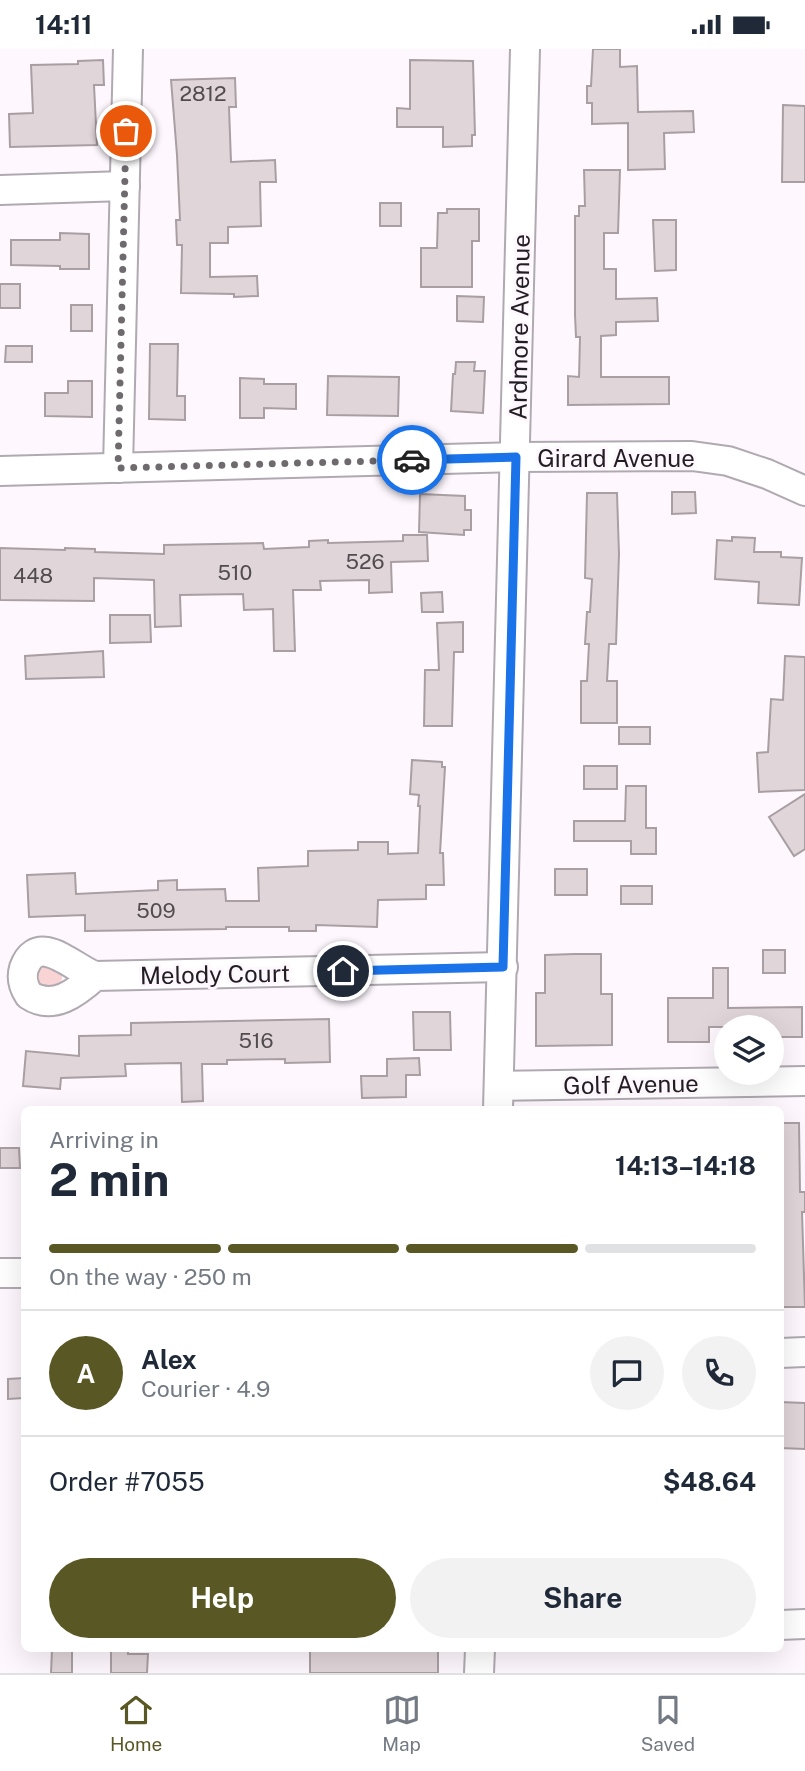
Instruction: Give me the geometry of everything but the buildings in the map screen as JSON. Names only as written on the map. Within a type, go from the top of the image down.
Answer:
[{"type":"street","points":[[118,468],[128,49]]},
{"type":"street","name":"Ardmore Avenue","points":[[498,1098],[526,49]]},
{"type":"street","points":[[0,190],[125,186]]},
{"type":"street","name":"Girard Avenue","points":[[0,471],[516,457],[692,456],[729,461],[805,491]]},
{"type":"street","name":"Melody Court","points":[[95,976],[503,967]]},
{"type":"street","name":"Golf Avenue","points":[[498,1098],[805,1081]]},
{"type":"street","points":[[0,1273],[21,1273]]},
{"type":"street","points":[[784,1353],[805,1352]]},
{"type":"street","points":[[784,1625],[805,1624]]},
{"type":"street","points":[[480,1652],[480,1673]]},
{"type":"shaded area","points":[[46,962],[62,972],[62,979],[56,989],[38,988],[35,969]]},
{"type":"way so far","points":[[126,131],[118,468],[412,460]]},
{"type":"route","points":[[343,971],[503,967],[516,457],[412,460]]}]
